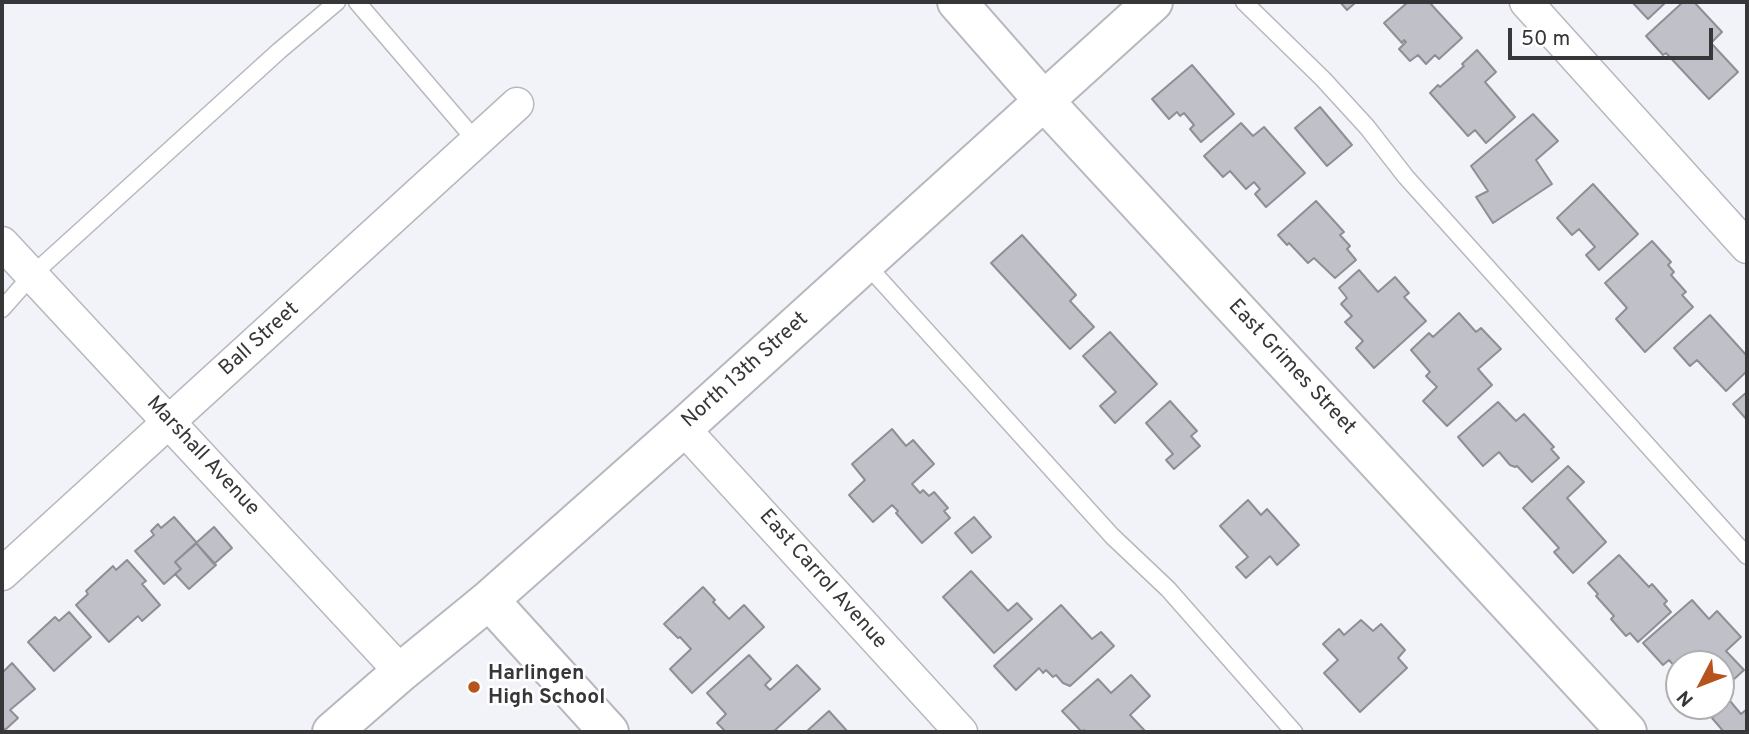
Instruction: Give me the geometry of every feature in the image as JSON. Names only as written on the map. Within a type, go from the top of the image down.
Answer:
[{"type":"street","name":"East Grimes Street","points":[[957,2],[1044,100],[1627,732]]},
{"type":"street","name":"North 13th Street","points":[[332,732],[489,600],[684,428],[1153,2]]},
{"type":"street","points":[[1526,2],[1747,247]]},
{"type":"street","name":"Ball Street","points":[[2,575],[517,104]]},
{"type":"street","name":"Marshall Avenue","points":[[2,243],[401,672]]},
{"type":"street","name":"East Carrol Avenue","points":[[684,428],[961,732]]},
{"type":"street","points":[[489,600],[609,732]]},
{"type":"lane","points":[[2,309],[32,275],[279,51],[337,2]]},
{"type":"lane","points":[[357,2],[477,142]]},
{"type":"lane","points":[[1244,2],[1323,79],[1367,127],[1406,177],[1747,556]]},
{"type":"lane","points":[[865,263],[1112,536],[1168,590],[1294,732]]},
{"type":"building","points":[[1340,2],[1356,2],[1347,10]]},
{"type":"building","points":[[1408,2],[1429,2],[1462,38],[1439,59],[1435,55],[1426,64],[1418,55],[1410,61],[1399,49],[1406,42],[1404,40],[1402,43],[1384,23]]},
{"type":"building","points":[[1632,2],[1666,2],[1648,19]]},
{"type":"building","points":[[1683,2],[1694,2],[1722,32],[1711,43],[1738,72],[1709,99],[1666,53],[1663,55],[1646,36]]},
{"type":"building","points":[[1477,50],[1496,72],[1485,82],[1515,117],[1486,143],[1475,130],[1468,136],[1430,93],[1464,66],[1462,64]]},
{"type":"building","points":[[1192,65],[1234,114],[1201,142],[1190,129],[1194,125],[1184,113],[1180,116],[1177,112],[1169,119],[1152,99]]},
{"type":"building","points":[[1320,107],[1352,145],[1327,166],[1295,128]]},
{"type":"building","points":[[1533,114],[1558,141],[1536,160],[1552,184],[1493,223],[1476,197],[1488,191],[1471,166]]},
{"type":"building","points":[[1241,123],[1253,136],[1264,127],[1305,173],[1266,207],[1255,194],[1260,189],[1254,182],[1246,189],[1230,171],[1223,177],[1204,156]]},
{"type":"building","points":[[1593,184],[1638,234],[1599,270],[1586,255],[1595,247],[1579,229],[1572,235],[1557,218]]},
{"type":"building","points":[[1316,201],[1344,232],[1340,235],[1350,246],[1347,249],[1356,260],[1335,278],[1314,258],[1308,263],[1278,235]]},
{"type":"building","points":[[1022,235],[1076,295],[1070,301],[1094,327],[1070,349],[991,263]]},
{"type":"building","points":[[1652,241],[1671,262],[1668,265],[1674,272],[1671,275],[1686,292],[1682,295],[1693,307],[1645,352],[1616,319],[1627,308],[1605,283]]},
{"type":"building","points":[[1359,270],[1378,292],[1395,277],[1409,293],[1404,297],[1426,321],[1374,368],[1356,348],[1363,341],[1345,322],[1352,316],[1341,304],[1347,298],[1339,288]]},
{"type":"building","points":[[1459,313],[1476,332],[1481,328],[1501,349],[1478,369],[1492,385],[1447,426],[1423,401],[1437,387],[1426,376],[1430,372],[1411,350],[1429,333],[1433,337]]},
{"type":"building","points":[[1710,315],[1747,356],[1747,371],[1726,391],[1697,360],[1690,366],[1674,348]]},
{"type":"building","points":[[1110,332],[1157,384],[1115,423],[1100,406],[1116,392],[1083,356]]},
{"type":"building","points":[[1747,392],[1747,420],[1733,404]]},
{"type":"building","points":[[1170,401],[1197,431],[1191,436],[1200,446],[1174,469],[1166,460],[1173,454],[1146,423]]},
{"type":"building","points":[[1498,402],[1516,421],[1524,414],[1554,447],[1551,449],[1559,458],[1532,482],[1517,466],[1510,465],[1499,452],[1483,466],[1458,437]]},
{"type":"building","points":[[892,429],[906,446],[913,440],[934,464],[912,484],[920,493],[923,490],[929,496],[934,492],[948,508],[944,511],[950,518],[922,543],[892,505],[873,522],[849,495],[865,480],[852,464]]},
{"type":"building","points":[[1568,466],[1584,482],[1567,498],[1606,542],[1573,573],[1554,552],[1559,548],[1523,508]]},
{"type":"building","points":[[1248,500],[1261,515],[1267,509],[1299,545],[1277,565],[1270,556],[1246,578],[1236,567],[1248,557],[1220,526]]},
{"type":"building","points":[[174,517],[197,543],[175,562],[181,569],[164,584],[135,551],[154,535],[151,531],[158,524],[161,528]]},
{"type":"building","points":[[974,517],[991,537],[972,553],[955,533]]},
{"type":"building","points":[[214,527],[232,548],[214,564],[196,543]]},
{"type":"building","points":[[196,543],[216,565],[189,589],[175,574],[181,569],[175,562]]},
{"type":"building","points":[[1619,555],[1649,587],[1652,584],[1667,601],[1664,604],[1671,612],[1638,642],[1630,633],[1626,636],[1611,619],[1614,616],[1588,583]]},
{"type":"building","points":[[127,560],[146,581],[142,584],[160,605],[142,621],[138,616],[109,642],[76,605],[88,594],[86,591],[113,566],[116,570]]},
{"type":"building","points":[[971,571],[1008,611],[1017,603],[1032,619],[994,653],[943,597]]},
{"type":"building","points":[[703,587],[729,619],[744,605],[764,627],[692,693],[670,669],[691,649],[664,624]]},
{"type":"building","points":[[1692,600],[1709,619],[1717,611],[1741,637],[1727,650],[1665,650],[1663,665],[1643,643]]},
{"type":"building","points":[[1061,605],[1092,639],[1101,632],[1114,646],[1070,686],[1056,675],[1053,677],[1046,670],[1043,673],[1039,668],[1016,690],[994,666]]},
{"type":"building","points":[[69,612],[91,637],[54,671],[28,642],[55,617],[59,621]]},
{"type":"building","points":[[1361,620],[1373,631],[1381,624],[1405,650],[1398,658],[1407,668],[1360,712],[1324,673],[1338,660],[1323,644],[1339,629],[1344,635]]},
{"type":"building","points":[[749,655],[771,679],[765,685],[770,690],[797,665],[820,689],[773,732],[726,732],[717,723],[726,714],[707,693]]},
{"type":"building","points":[[1735,660],[1744,670],[1735,678]]},
{"type":"building","points":[[12,663],[35,689],[10,710],[18,718],[5,730],[2,726],[2,673]]},
{"type":"building","points":[[1131,675],[1150,696],[1130,715],[1146,732],[1082,732],[1062,711],[1098,679],[1111,693]]},
{"type":"building","points":[[1735,707],[1741,714],[1747,709],[1747,732],[1724,732],[1714,720],[1735,720]]},
{"type":"building","points":[[829,711],[848,732],[806,732]]},
{"type":"place","name":"Harlingen High School","points":[[474,687]]}]
